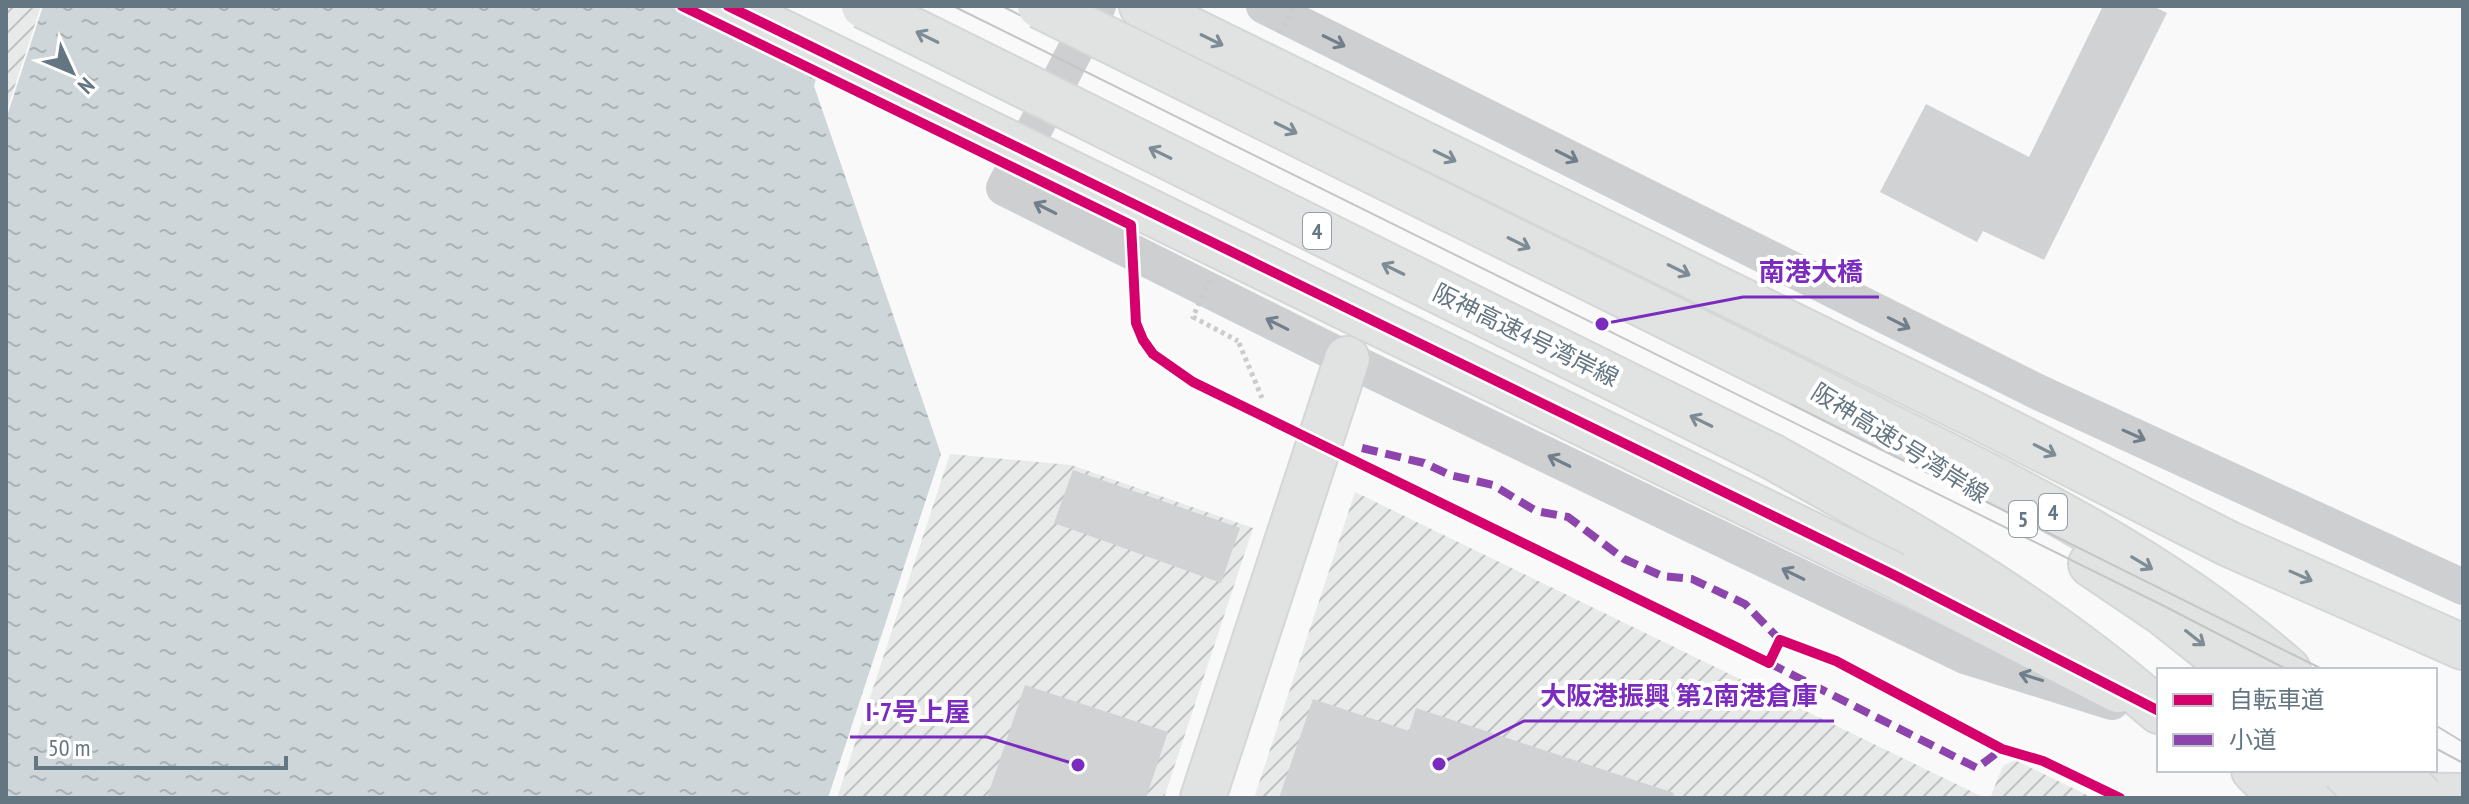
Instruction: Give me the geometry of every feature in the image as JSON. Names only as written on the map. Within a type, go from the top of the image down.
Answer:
[{"type":"main road","points":[[728,6],[1894,575],[2157,712]]},
{"type":"main road","name":"阪神高速4号湾岸線","points":[[864,6],[1771,456],[1878,515],[2001,589],[2099,660],[2157,711]]},
{"type":"main road","name":"4","points":[[1040,6],[1801,383],[2114,545],[2213,609],[2286,668]]},
{"type":"main road","points":[[1142,6],[1975,415],[2229,544],[2463,647]]},
{"type":"main road","points":[[1203,798],[1347,359]]},
{"type":"main road","name":"阪神高速5号湾岸線","points":[[1801,383],[1912,449],[2101,571],[2162,612],[2232,668]]},
{"type":"main road","name":"5","points":[[1771,456],[1877,506],[2003,574],[2069,616],[2157,682]]},
{"type":"main road","points":[[2225,772],[2251,798]]},
{"type":"main road","points":[[2259,772],[2294,787],[2346,795],[2463,796]]},
{"type":"main road","points":[[2345,772],[2371,798]]},
{"type":"main road","points":[[2396,772],[2422,798]]},
{"type":"street","points":[[1098,6],[1004,188],[1347,359],[1965,656],[2157,712]]},
{"type":"street","points":[[1271,20],[2038,392],[2463,587]]},
{"type":"path","points":[[1271,20],[1295,6]]},
{"type":"path","points":[[1214,268],[1193,317],[1238,341],[1262,398]]},
{"type":"shaded area","points":[[6,6],[41,6],[6,113]]},
{"type":"shaded area","points":[[950,454],[1071,465],[1253,528],[1164,798],[837,798]]},
{"type":"shaded area","points":[[1355,492],[1985,798],[1254,798]]},
{"type":"shaded area","points":[[2015,760],[2093,798],[1990,798],[2003,766]]},
{"type":"water","points":[[43,6],[836,6],[814,86],[941,454],[828,798],[6,798],[6,119]]},
{"type":"pier","points":[[671,6],[840,6],[820,79]]},
{"type":"building","points":[[2103,6],[2153,6],[2167,13],[2044,260],[1983,231],[1977,242],[1880,192],[1926,104],[2029,157]]},
{"type":"building","points":[[1073,470],[1240,528],[1221,583],[1054,523]]},
{"type":"building","points":[[1025,685],[1168,732],[1146,798],[987,798]]},
{"type":"building","points":[[1313,699],[1409,731],[1416,708],[1674,793],[1673,798],[1279,798]]},
{"type":"tram line","points":[[953,6],[2284,668]]},
{"type":"tram line","points":[[1002,6],[2320,668]]},
{"type":"tram line","points":[[2437,726],[2463,742]]},
{"type":"tram line","points":[[2437,749],[2463,763]]},
{"type":"marked path","points":[[1362,448],[1424,463],[1450,475],[1493,485],[1536,511],[1568,517],[1624,559],[1662,576],[1692,579],[1745,604],[1780,640],[1786,642]]},
{"type":"marked path","points":[[1769,663],[1977,768],[2002,749]]},
{"type":"cycle path","points":[[682,6],[1131,225],[1136,323],[1153,354],[1193,382],[1769,663],[1780,640],[1836,661],[2002,749],[2043,761],[2120,798]]},
{"type":"cycle path","points":[[728,6],[1894,575],[2157,710]]},
{"type":"place","name":"南港大橋","points":[[1602,324]]},
{"type":"place","name":"大阪港振興 第2南港倉庫","points":[[1439,764]]},
{"type":"place","name":"I-7号上屋","points":[[1078,765]]}]
